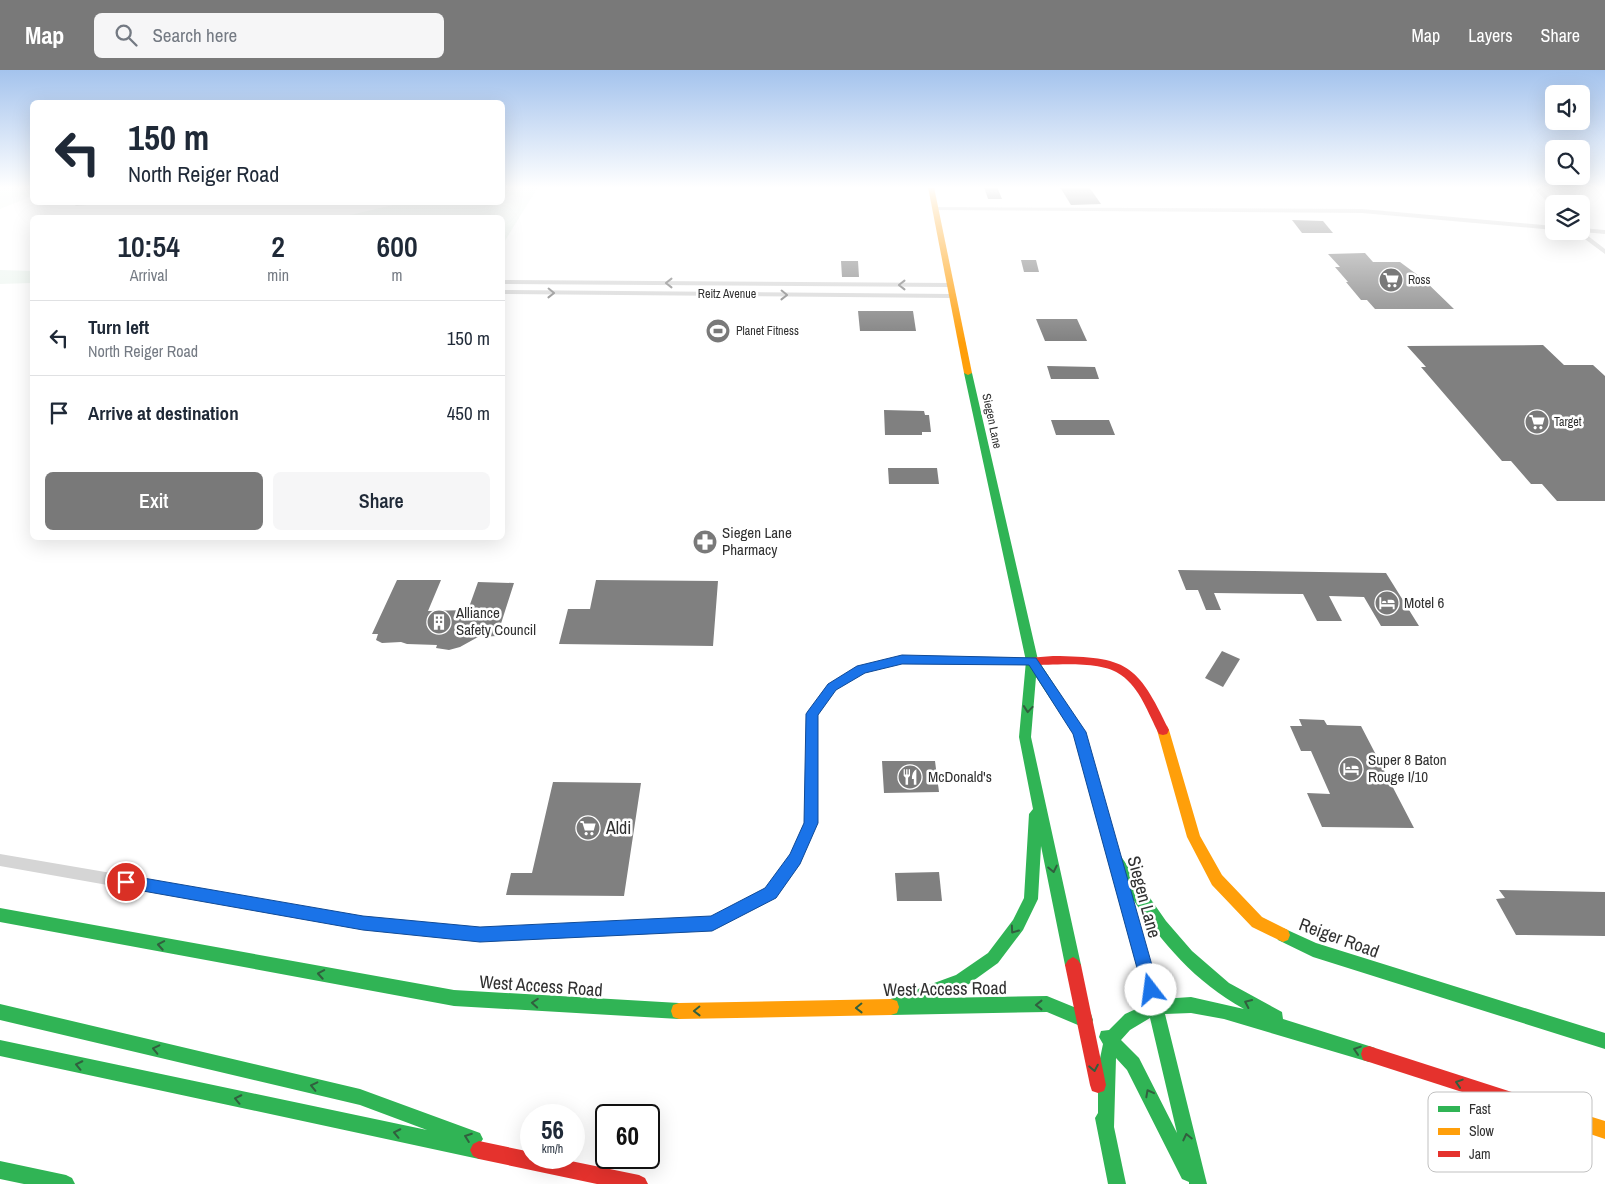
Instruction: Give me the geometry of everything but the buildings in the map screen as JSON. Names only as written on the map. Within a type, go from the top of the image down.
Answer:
[{"type":"main road","name":"Siegen Lane","points":[[941,239],[973,398],[1032,661],[1025,737],[1085,1020],[1117,1184]]},
{"type":"main road","name":"Siegen Lane","points":[[1032,661],[1079,732],[1156,1009],[1198,1184]]},
{"type":"main road","name":"Reiger Road","points":[[1032,661],[1090,661],[1125,670],[1147,697],[1164,732],[1194,837],[1199,847],[1217,880],[1257,922],[1313,950],[1605,1041]]},
{"type":"main road","points":[[894,1007],[961,981],[993,958],[1018,925],[1031,899],[1038,798]]},
{"type":"main road","points":[[1116,860],[1158,925],[1181,953],[1211,979],[1290,1028]]},
{"type":"main road","name":"West Access Road","points":[[0,915],[454,998],[662,1011],[1047,1004],[1085,1020],[1112,1042],[1133,1064],[1193,1184]]},
{"type":"main road","points":[[1106,1127],[1108,1071],[1112,1042],[1117,1032],[1145,1010],[1177,1004],[1192,1004],[1211,1008],[1267,1024],[1290,1028],[1488,1092]]},
{"type":"main road","points":[[0,1012],[360,1098],[520,1155]]},
{"type":"main road","points":[[0,1048],[520,1159]]},
{"type":"main road","points":[[1592,1126],[1605,1130]]},
{"type":"main road","points":[[566,1169],[639,1184]]},
{"type":"main road","points":[[0,1170],[66,1184]]},
{"type":"main road","points":[[0,1181],[20,1184]]},
{"type":"street","points":[[1588,240],[1605,252]]},
{"type":"street","name":"Reitz Avenue","points":[[505,282],[951,291]]},
{"type":"street","name":"Reitz Avenue","points":[[505,292],[951,291]]},
{"type":"street","points":[[0,860],[363,923],[480,934],[712,924],[770,893],[795,859],[811,823],[812,714],[832,687],[862,670],[902,660],[1032,661]]},
{"type":"shaded area","points":[[0,270],[30,271],[30,283],[0,284]]},
{"type":"traffic: fast","points":[[968,373],[1032,661],[1025,737],[1073,965]]},
{"type":"traffic: fast","points":[[1032,661],[1079,732],[1156,1009],[1198,1184]]},
{"type":"traffic: fast","points":[[895,1007],[961,981],[993,958],[1018,925],[1031,899],[1036,814]]},
{"type":"traffic: fast","points":[[1116,860],[1161,926],[1187,957],[1224,988],[1276,1018]]},
{"type":"traffic: fast","points":[[0,915],[454,998],[679,1011]]},
{"type":"traffic: fast","points":[[1283,935],[1313,950],[1605,1041]]},
{"type":"traffic: fast","points":[[891,1007],[1047,1004],[1085,1020]]},
{"type":"traffic: fast","points":[[1106,1127],[1106,1068],[1110,1045],[1114,1036],[1124,1024],[1138,1015],[1162,1006],[1180,1004],[1213,1008],[1369,1054]]},
{"type":"traffic: fast","points":[[0,1012],[360,1097],[474,1139]]},
{"type":"traffic: fast","points":[[1107,1037],[1133,1064],[1188,1173]]},
{"type":"traffic: fast","points":[[0,1048],[479,1150]]},
{"type":"traffic: fast","points":[[1104,1118],[1117,1184]]},
{"type":"traffic: fast","points":[[0,1170],[66,1184]]},
{"type":"traffic: slow","points":[[941,239],[968,373]]},
{"type":"traffic: slow","points":[[1163,730],[1194,837],[1217,880],[1257,922],[1283,935]]},
{"type":"traffic: slow","points":[[679,1011],[891,1007]]},
{"type":"traffic: slow","points":[[1592,1126],[1605,1130]]},
{"type":"traffic: jam","points":[[1032,661],[1095,662],[1119,668],[1126,672],[1143,691],[1163,730]]},
{"type":"traffic: jam","points":[[1073,965],[1098,1085]]},
{"type":"traffic: jam","points":[[1369,1054],[1487,1092]]},
{"type":"traffic: jam","points":[[479,1150],[639,1184]]},
{"type":"place","name":"Ross","points":[[1391,280]]},
{"type":"place","name":"Planet Fitness","points":[[718,331]]},
{"type":"place","name":"Target","points":[[1537,422]]},
{"type":"place","name":"Siegen Lane Pharmacy","points":[[705,542]]},
{"type":"place","name":"Motel 6","points":[[1387,603]]},
{"type":"place","name":"Alliance Safety Council","points":[[439,622]]},
{"type":"place","name":"Super 8 Baton Rouge I/10","points":[[1351,769]]},
{"type":"place","name":"McDonald's","points":[[910,777]]},
{"type":"place","name":"Aldi","points":[[588,828]]},
{"type":"route","points":[[126,882],[363,923],[480,934],[712,924],[770,893],[795,859],[811,823],[812,714],[832,687],[862,670],[902,660],[1032,661],[1079,732],[1151,990]]}]
